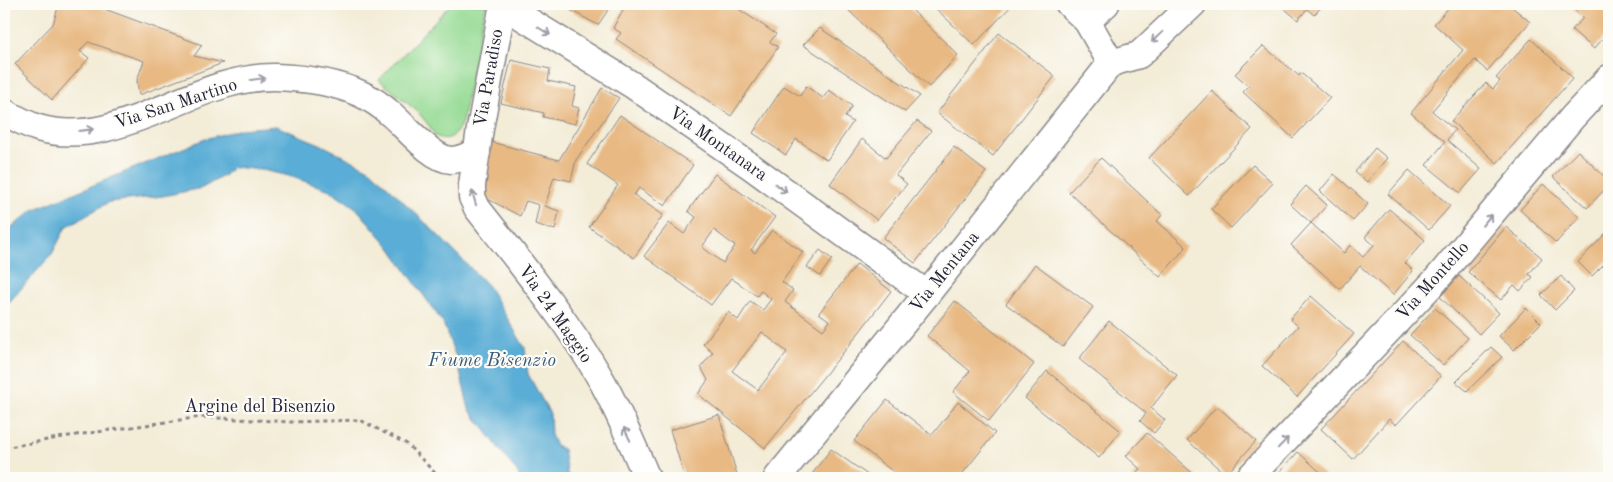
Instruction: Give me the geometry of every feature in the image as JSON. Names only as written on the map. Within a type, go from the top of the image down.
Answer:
[{"type":"street","points":[[1087,10],[1111,63],[1139,55],[1193,4]]},
{"type":"street","name":"Via Paradiso","points":[[476,152],[503,5]]},
{"type":"street","name":"Via Montanara","points":[[503,5],[634,86],[749,165],[927,294]]},
{"type":"street","name":"Via Mentana","points":[[777,478],[1111,63]]},
{"type":"street","name":"Via San Martino","points":[[4,112],[38,128],[59,132],[88,130],[128,121],[212,89],[237,82],[273,77],[296,78],[320,82],[360,94],[391,114],[434,154],[443,158],[452,160],[476,152]]},
{"type":"street","name":"Via Montello","points":[[1249,478],[1436,280],[1572,118],[1609,78]]},
{"type":"street","name":"Via 24 Maggio","points":[[476,152],[472,185],[474,202],[577,341],[602,382],[647,478]]},
{"type":"path","name":"Argine del Bisenzio","points":[[4,448],[69,436],[201,417],[291,422],[360,420],[407,444],[434,472],[437,478]]},
{"type":"green space","points":[[451,4],[486,4],[462,122],[455,134],[445,139],[435,136],[418,112],[379,80]]},
{"type":"water","name":"Fiume Bisenzio","points":[[276,126],[320,144],[371,170],[488,286],[525,348],[528,374],[550,414],[551,435],[556,446],[563,449],[567,473],[571,478],[520,478],[469,409],[457,360],[443,323],[389,246],[356,208],[330,190],[289,176],[262,170],[233,167],[225,175],[202,188],[163,196],[109,202],[66,227],[52,254],[4,308],[4,234],[33,210],[205,139],[241,129]]},
{"type":"building","points":[[59,4],[91,4],[202,45],[194,56],[223,63],[139,95],[137,80],[144,61],[88,42],[80,51],[89,58],[52,100],[15,64],[53,24]]},
{"type":"building","points":[[559,4],[612,4],[598,25]]},
{"type":"building","points":[[626,4],[731,4],[776,34],[770,42],[778,47],[731,116],[616,39],[621,33],[613,28]]},
{"type":"building","points":[[849,4],[906,4],[958,55],[929,87],[845,7]]},
{"type":"building","points":[[931,4],[1013,4],[974,45]]},
{"type":"building","points":[[1279,4],[1324,4],[1314,15],[1307,9],[1298,20]]},
{"type":"building","points":[[1452,4],[1515,4],[1512,7],[1530,22],[1487,71],[1475,60],[1432,111],[1455,130],[1447,140],[1481,169],[1460,193],[1426,165],[1445,142],[1411,113],[1463,50],[1434,24]]},
{"type":"building","points":[[1568,4],[1609,4],[1609,31],[1594,49],[1572,30],[1583,18]]},
{"type":"building","points":[[820,28],[920,96],[905,112],[803,45]]},
{"type":"building","points":[[999,33],[1055,76],[993,156],[937,113]]},
{"type":"building","points":[[1531,39],[1573,78],[1497,163],[1451,121],[1486,83],[1493,89],[1500,81],[1496,78]]},
{"type":"building","points":[[1263,46],[1299,76],[1301,73],[1330,98],[1293,138],[1243,92],[1249,86],[1235,74]]},
{"type":"building","points":[[511,60],[550,69],[548,81],[576,87],[572,106],[579,108],[575,124],[543,117],[544,113],[501,103]]},
{"type":"building","points":[[784,86],[800,96],[806,86],[823,98],[829,90],[852,106],[845,117],[853,122],[827,160],[796,139],[786,155],[753,133]]},
{"type":"building","points":[[602,88],[619,98],[576,160],[571,181],[554,177],[545,206],[559,211],[555,230],[535,224],[539,205],[526,201],[520,216],[484,197],[491,142],[559,160]]},
{"type":"building","points":[[1212,91],[1252,129],[1189,196],[1149,158]]},
{"type":"building","points":[[620,115],[693,165],[665,206],[639,188],[634,195],[663,215],[634,258],[589,227],[618,185],[587,164]]},
{"type":"building","points":[[917,121],[931,131],[896,175],[907,184],[877,220],[830,184],[862,139],[886,158]]},
{"type":"building","points":[[954,147],[986,172],[915,263],[883,238]]},
{"type":"building","points":[[1375,148],[1387,158],[1367,182],[1355,172]]},
{"type":"building","points":[[1578,151],[1609,181],[1609,185],[1587,208],[1553,177]]},
{"type":"building","points":[[1101,158],[1162,215],[1157,221],[1186,247],[1160,277],[1069,192]]},
{"type":"building","points":[[1253,165],[1273,183],[1231,228],[1211,209]]},
{"type":"building","points":[[1409,170],[1450,206],[1429,230],[1388,194]]},
{"type":"building","points":[[715,174],[775,217],[751,250],[755,253],[772,230],[803,252],[782,282],[793,290],[785,302],[823,330],[830,321],[819,313],[857,264],[891,291],[765,448],[698,394],[708,380],[701,367],[713,352],[703,344],[728,312],[738,320],[750,301],[763,310],[771,299],[761,291],[757,296],[731,278],[711,305],[644,256],[669,223],[684,234],[696,217],[688,211]],"holes":[[[714,230],[735,246],[723,263],[702,247]],[[762,332],[787,352],[758,390],[732,371]]]},
{"type":"building","points":[[1334,174],[1368,204],[1353,221],[1320,191]]},
{"type":"building","points":[[1543,184],[1579,217],[1556,243],[1520,210]]},
{"type":"building","points":[[1306,186],[1327,205],[1311,223],[1290,204]]},
{"type":"building","points":[[1389,209],[1425,240],[1405,263],[1413,271],[1393,295],[1360,266],[1340,289],[1291,245],[1311,223],[1344,253],[1350,245],[1363,257],[1374,245],[1365,237]]},
{"type":"building","points":[[1506,227],[1542,258],[1529,274],[1533,277],[1520,291],[1514,285],[1501,300],[1468,272]]},
{"type":"building","points":[[1609,230],[1609,259],[1592,276],[1578,262]]},
{"type":"building","points":[[820,250],[832,259],[820,276],[807,267]]},
{"type":"building","points":[[1035,264],[1093,307],[1063,347],[1006,304]]},
{"type":"building","points":[[1459,276],[1499,313],[1479,334],[1440,297]]},
{"type":"building","points":[[1561,276],[1574,291],[1555,310],[1541,295]]},
{"type":"building","points":[[1311,296],[1354,334],[1297,397],[1262,366],[1298,326],[1290,319]]},
{"type":"building","points":[[955,301],[1034,364],[989,421],[953,392],[970,371],[927,336]]},
{"type":"building","points":[[1435,308],[1468,338],[1443,365],[1410,335]]},
{"type":"building","points":[[1526,308],[1541,323],[1514,350],[1499,336]]},
{"type":"building","points":[[1109,321],[1177,375],[1151,408],[1165,420],[1154,433],[1140,421],[1146,413],[1079,359]]},
{"type":"building","points":[[1403,341],[1441,376],[1396,425],[1389,419],[1353,459],[1321,429]]},
{"type":"building","points":[[1491,347],[1502,357],[1467,391],[1456,382]]},
{"type":"building","points":[[1047,371],[1121,431],[1099,458],[1025,398]]},
{"type":"building","points":[[887,400],[932,435],[958,402],[995,433],[959,478],[901,478],[854,441]]},
{"type":"building","points":[[1217,406],[1256,441],[1226,475],[1187,440]]},
{"type":"building","points":[[719,415],[738,478],[685,478],[670,430]]},
{"type":"building","points":[[1147,433],[1198,478],[1131,478],[1140,469],[1126,456]]},
{"type":"building","points":[[831,449],[872,478],[809,478]]},
{"type":"building","points":[[1298,452],[1327,478],[1274,478]]}]
